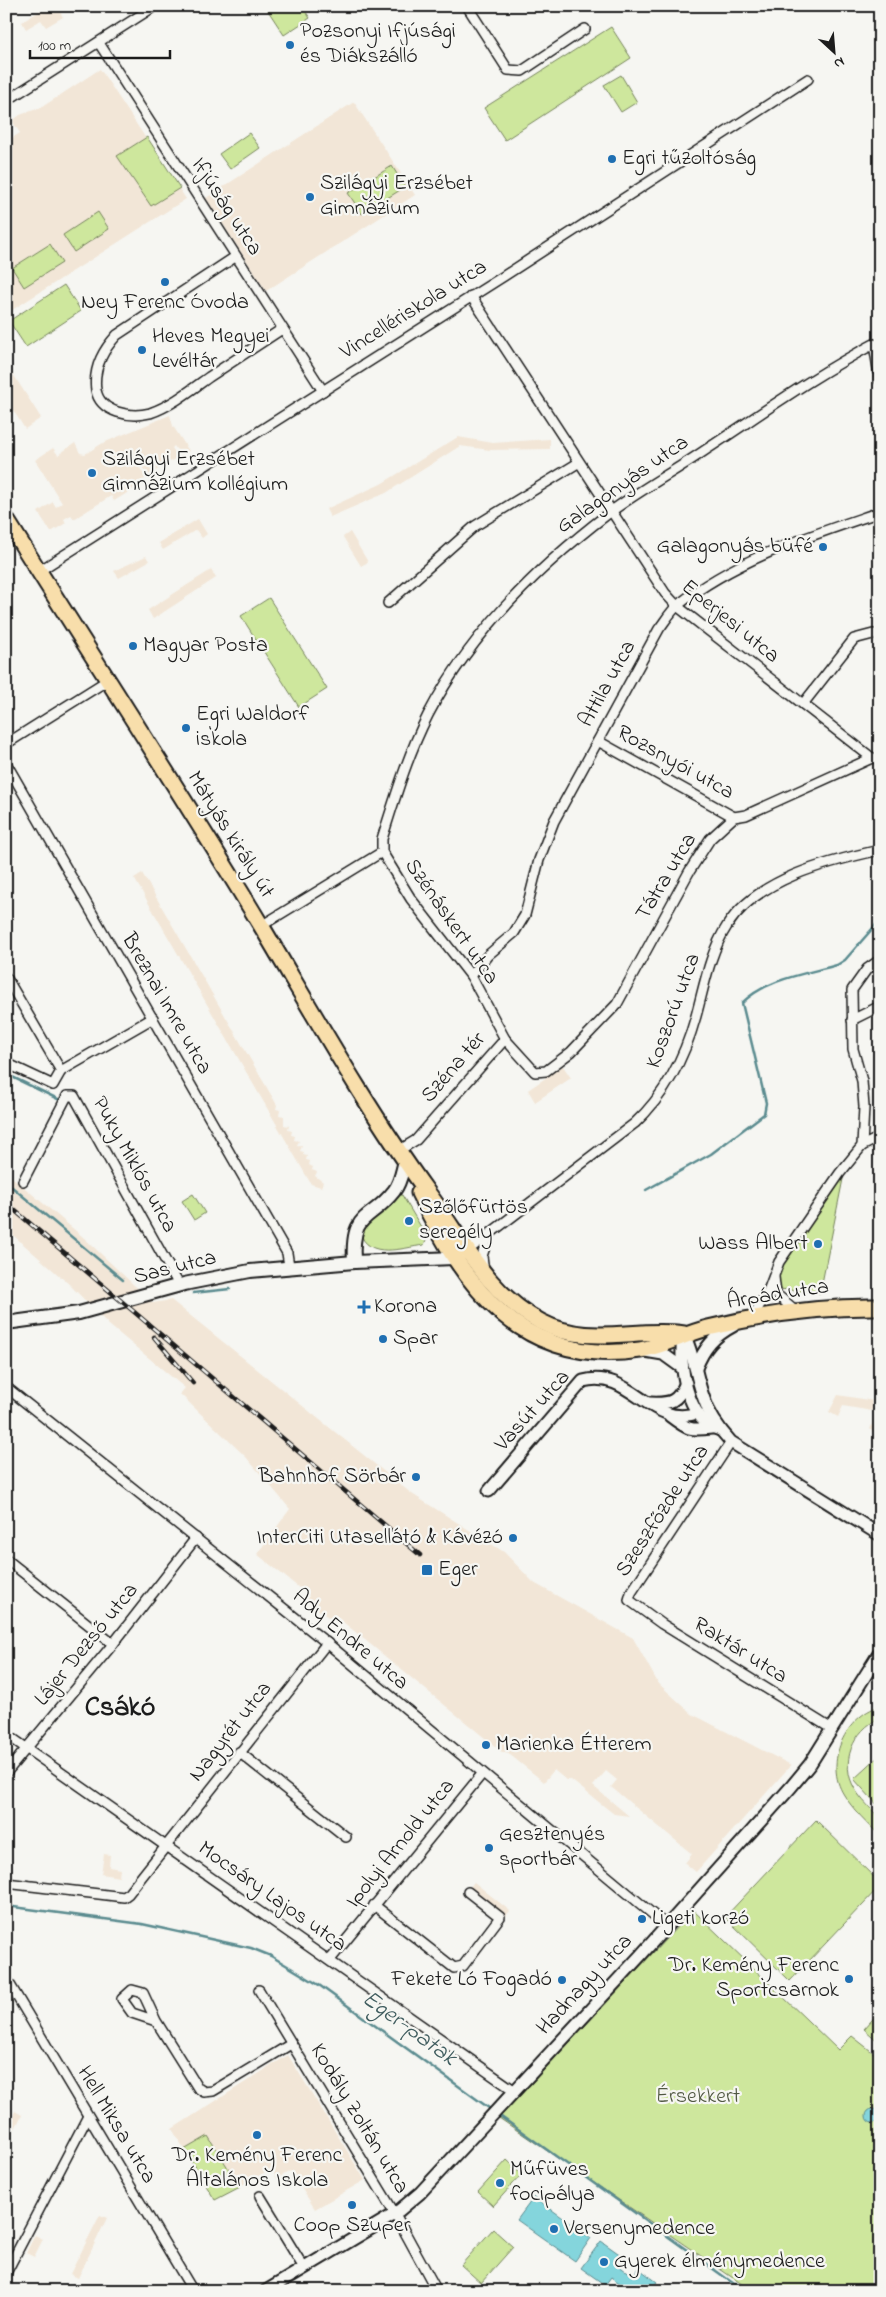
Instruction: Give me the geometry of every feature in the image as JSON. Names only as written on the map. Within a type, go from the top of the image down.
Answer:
[{"type":"main road","name":"Mátyás király út","points":[[6,519],[108,680],[414,1175],[460,1255],[468,1278],[499,1310],[539,1339],[602,1353],[641,1350],[666,1344],[684,1334]]},
{"type":"main road","points":[[354,1262],[353,1241],[361,1221],[394,1191],[400,1181],[402,1156]]},
{"type":"main road","name":"Mátyás király út","points":[[414,1175],[419,1192],[460,1255],[517,1306],[536,1319],[570,1332],[600,1337],[667,1332],[684,1334]]},
{"type":"main road","points":[[394,1191],[404,1188],[419,1192]]},
{"type":"main road","name":"Sas utca","points":[[6,1324],[79,1313],[179,1285],[289,1266],[460,1255]]},
{"type":"main road","name":"Árpád utca","points":[[684,1334],[795,1310],[880,1307]]},
{"type":"street","points":[[6,102],[154,6]]},
{"type":"street","points":[[467,6],[508,70],[522,71],[585,29]]},
{"type":"street","name":"Ifjúság utca","points":[[99,43],[323,391]]},
{"type":"street","name":"Vincellériskola utca","points":[[39,571],[808,79]]},
{"type":"street","points":[[235,257],[117,335],[105,348],[98,364],[96,391],[100,400],[110,409],[121,414],[150,413],[180,397],[282,329]]},
{"type":"street","name":"Eperjesi utca","points":[[471,296],[559,429],[578,463],[610,512],[665,593],[677,606],[876,759]]},
{"type":"street","name":"Galagonyás utca","points":[[382,852],[382,839],[409,759],[428,716],[456,668],[525,586],[565,549],[610,512],[778,401],[874,344],[880,381]]},
{"type":"street","points":[[388,603],[475,526],[578,463]]},
{"type":"street","name":"Attila utca","points":[[471,976],[488,955],[514,932],[525,915],[539,860],[554,821],[659,629],[677,606],[754,558],[880,512]]},
{"type":"street","points":[[803,704],[854,639],[873,634],[880,635]]},
{"type":"street","points":[[6,744],[108,680]]},
{"type":"street","name":"Rozsnyói utca","points":[[598,741],[734,817]]},
{"type":"street","name":"Tátra utca","points":[[534,1072],[546,1071],[571,1052],[617,1004],[689,872],[710,839],[734,817],[746,815],[876,759]]},
{"type":"street","name":"Breznai Imre utca","points":[[6,763],[287,1254],[289,1266]]},
{"type":"street","name":"Koszorú utca","points":[[460,1255],[489,1235],[650,1109],[666,1086],[685,1047],[712,961],[726,926],[741,908],[778,883],[810,869],[831,861],[880,850]]},
{"type":"street","points":[[261,926],[382,852]]},
{"type":"street","name":"Szénáskert utca","points":[[382,852],[411,898],[471,976],[505,1039]]},
{"type":"street","points":[[862,1146],[864,1107],[862,1081],[853,1049],[852,990],[867,970],[880,960]]},
{"type":"street","points":[[6,977],[61,1072]]},
{"type":"street","points":[[852,1020],[880,1006]]},
{"type":"street","points":[[6,1063],[53,1084],[61,1072],[153,1018]]},
{"type":"street","name":"Széna tér","points":[[402,1156],[505,1039],[534,1072]]},
{"type":"street","name":"Puky Miklós utca","points":[[23,1181],[67,1096],[74,1096],[179,1285]]},
{"type":"street","points":[[696,1368],[702,1352],[710,1342],[747,1320],[762,1303],[778,1262],[794,1237],[862,1146],[880,1137]]},
{"type":"street","points":[[486,1277],[482,1256],[489,1235]]},
{"type":"street","points":[[774,1275],[776,1294],[795,1310]]},
{"type":"street","points":[[684,1334],[681,1367],[697,1413],[715,1426],[742,1451],[880,1535]]},
{"type":"street","points":[[684,1334],[692,1352],[704,1399],[715,1426]]},
{"type":"street","points":[[641,1350],[663,1354],[681,1367]]},
{"type":"street","name":"Vasút utca","points":[[489,1492],[583,1381],[596,1378],[611,1380],[686,1428],[695,1430],[715,1426]]},
{"type":"street","points":[[648,1402],[667,1404],[680,1396],[686,1383]]},
{"type":"street","name":"Ady Endre utca","points":[[6,1387],[327,1643],[666,1926]]},
{"type":"street","points":[[668,1416],[685,1417],[697,1413],[704,1399]]},
{"type":"street","name":"Szeszfőzde utca","points":[[629,1600],[631,1593],[731,1442]]},
{"type":"street","name":"Lájer Dezső utca","points":[[6,1774],[113,1644],[196,1538]]},
{"type":"street","points":[[6,1559],[113,1644]]},
{"type":"street","name":"Raktár utca","points":[[629,1600],[657,1621],[832,1729]]},
{"type":"street","name":"Nagyrét utca","points":[[6,1883],[124,1897],[327,1643]]},
{"type":"street","name":"Hadnagy utca","points":[[266,2291],[395,2214],[420,2193],[666,1926],[795,1782],[832,1729],[880,1652]]},
{"type":"street","name":"Mocsáry Lajos utca","points":[[6,1734],[515,2091]]},
{"type":"street","points":[[239,1752],[346,1837]]},
{"type":"street","name":"Ipolyi Arnold utca","points":[[330,1960],[482,1774]]},
{"type":"street","points":[[374,1905],[454,1968],[463,1966],[500,1917],[468,1892]]},
{"type":"street","name":"Hell Miksa utca","points":[[6,1978],[9,1990],[88,2116],[193,2291]]},
{"type":"street","name":"Kodály Zoltán utca","points":[[259,1990],[395,2214],[437,2291]]},
{"type":"street","name":"Kodály Zoltán utca","points":[[156,2021],[198,2088],[204,2092],[213,2091],[291,2044]]},
{"type":"street","points":[[6,2272],[88,2116]]},
{"type":"street","points":[[260,2196],[304,2268]]},
{"type":"shaded area","points":[[48,6],[63,6],[58,9],[63,17],[46,27],[41,20],[26,29],[22,22]]},
{"type":"shaded area","points":[[100,69],[186,199],[6,314],[6,142],[20,133],[12,121],[20,115],[42,107]]},
{"type":"shaded area","name":"Szilágyi Erzsébet Gimnázium","points":[[354,102],[415,195],[266,291],[206,198]]},
{"type":"shaded area","points":[[6,363],[41,418],[25,429],[6,399]]},
{"type":"shaded area","name":"Szilágyi Erzsébet Gimnázium kollégium","points":[[170,415],[173,426],[189,451],[181,456],[174,446],[172,448],[178,457],[147,476],[142,467],[140,468],[146,478],[132,490],[114,501],[111,496],[74,519],[71,515],[64,519],[66,523],[51,532],[38,512],[53,502],[56,507],[62,503],[35,460],[53,448],[58,455],[75,443],[80,453],[85,454],[103,443]]},
{"type":"shaded area","points":[[458,437],[493,443],[550,439],[550,449],[490,450],[460,446],[386,493],[330,517],[326,509],[381,484]]},
{"type":"shaded area","points":[[198,519],[207,534],[202,538],[196,530],[163,550],[159,543]]},
{"type":"shaded area","points":[[350,532],[368,562],[361,566],[343,537]]},
{"type":"shaded area","points":[[146,556],[149,561],[119,578],[114,571]]},
{"type":"shaded area","points":[[211,570],[216,578],[153,619],[148,610]]},
{"type":"shaded area","points":[[142,873],[277,1105],[276,1109],[280,1110],[279,1115],[284,1116],[284,1125],[289,1126],[288,1130],[292,1131],[291,1135],[295,1136],[294,1140],[299,1141],[297,1145],[302,1146],[300,1151],[304,1152],[303,1155],[307,1156],[306,1160],[310,1161],[309,1165],[313,1167],[312,1170],[317,1172],[315,1176],[323,1182],[321,1187],[311,1184],[134,878]]},
{"type":"shaded area","points":[[563,1066],[571,1078],[535,1102],[528,1090]]},
{"type":"shaded area","points":[[6,1172],[83,1237],[153,1303],[171,1300],[412,1494],[504,1552],[534,1583],[633,1638],[658,1683],[692,1714],[791,1765],[696,1872],[685,1863],[692,1854],[611,1787],[617,1780],[606,1771],[593,1786],[629,1816],[614,1814],[571,1780],[566,1780],[554,1770],[544,1782],[509,1754],[502,1752],[337,1617],[333,1621],[306,1600],[309,1596],[257,1554],[290,1509],[246,1457],[180,1394],[185,1388],[109,1325],[70,1285],[6,1229]]},
{"type":"shaded area","points":[[838,1395],[880,1402],[880,1430],[877,1435],[870,1429],[878,1412],[843,1406],[838,1417],[829,1412]]},
{"type":"shaded area","points":[[104,1854],[110,1855],[109,1867],[120,1869],[119,1877],[101,1874]]},
{"type":"shaded area","points":[[474,1882],[510,1911],[506,1916],[470,1887]]},
{"type":"shaded area","name":"Dr. Kemény Ferenc Általános Iskola","points":[[288,2055],[365,2180],[315,2209],[290,2171],[277,2179],[271,2169],[215,2200],[172,2129]]},
{"type":"shaded area","points":[[15,2111],[22,2115],[6,2146],[6,2128]]},
{"type":"shaded area","points":[[100,2215],[107,2218],[78,2278],[70,2274]]},
{"type":"shaded area","points":[[35,2235],[43,2239],[34,2257],[26,2253]]},
{"type":"green space","points":[[265,6],[302,6],[310,18],[284,35]]},
{"type":"green space","points":[[611,27],[631,58],[505,140],[484,108]]},
{"type":"green space","points":[[621,75],[637,102],[621,112],[604,85]]},
{"type":"green space","points":[[249,133],[260,148],[230,169],[219,154]]},
{"type":"green space","points":[[147,137],[180,188],[151,206],[117,156]]},
{"type":"green space","points":[[392,166],[405,187],[362,214],[348,193]]},
{"type":"green space","points":[[98,212],[109,229],[74,252],[63,235]]},
{"type":"green space","points":[[50,244],[62,263],[24,287],[12,268]]},
{"type":"green space","points":[[64,285],[81,311],[26,347],[9,321]]},
{"type":"green space","points":[[269,598],[327,689],[299,707],[241,616]]},
{"type":"green space","points":[[844,1174],[820,1293],[779,1289],[778,1274],[783,1260]]},
{"type":"green space","points":[[193,1194],[205,1213],[194,1220],[182,1201]]},
{"type":"green space","points":[[402,1195],[427,1237],[424,1245],[396,1250],[378,1249],[370,1246],[364,1241],[360,1232],[362,1225],[396,1196]]},
{"type":"green space","points":[[880,1706],[880,1718],[862,1730],[851,1748],[848,1769],[850,1779],[857,1793],[880,1819],[880,1836],[856,1811],[844,1795],[838,1782],[836,1769],[837,1755],[841,1742],[848,1730],[857,1719],[868,1711]]},
{"type":"green space","points":[[880,1755],[880,1808],[854,1779]]},
{"type":"green space","points":[[816,1820],[880,1883],[880,1886],[790,1981],[725,1917]]},
{"type":"green space","name":"Érsekkert","points":[[693,1910],[838,2050],[852,2036],[880,2058],[880,2291],[752,2291],[499,2118]]},
{"type":"green space","points":[[880,2011],[880,2043],[864,2029]]},
{"type":"green space","points":[[208,2136],[240,2187],[215,2200],[184,2150]]},
{"type":"green space","name":"Műfüves focipálya","points":[[507,2160],[522,2174],[493,2206],[478,2192]]},
{"type":"green space","points":[[493,2229],[513,2247],[481,2283],[461,2265]]},
{"type":"water","points":[[870,2109],[876,2109],[880,2116],[876,2123],[870,2123],[866,2119],[866,2113]]},
{"type":"water","name":"Versenymedence","points":[[534,2197],[591,2238],[575,2261],[517,2220]]},
{"type":"water","name":"Gyerek élménymedence","points":[[601,2241],[625,2258],[619,2266],[633,2276],[638,2268],[657,2282],[650,2291],[623,2291],[625,2287],[611,2277],[605,2285],[581,2268]]},
{"type":"waterway","points":[[646,1190],[711,1154],[764,1114],[766,1103],[742,1003],[762,988],[786,978],[837,965],[845,960],[880,920]]},
{"type":"waterway","points":[[6,1074],[60,1100]]},
{"type":"waterway","points":[[6,1182],[123,1280]]},
{"type":"waterway","points":[[193,1293],[230,1289]]},
{"type":"waterway","name":"Eger-patak","points":[[6,1906],[142,1924],[251,1948],[271,1956],[319,1985],[493,2111]]},
{"type":"waterway","name":"Eger-patak","points":[[497,2114],[744,2291]]},
{"type":"railway","points":[[6,1203],[420,1555]]},
{"type":"railway","points":[[154,1337],[193,1383]]},
{"type":"place","name":"Pozsonyi Ifjúsági és Diákszálló","points":[[290,45]]},
{"type":"place","name":"Egri tűzoltóság","points":[[612,159]]},
{"type":"place","name":"Szilágyi Erzsébet Gimnázium","points":[[310,197]]},
{"type":"place","name":"Ney Ferenc Óvoda","points":[[165,282]]},
{"type":"place","name":"Heves Megyei Levéltár","points":[[142,350]]},
{"type":"place","name":"Szilágyi Erzsébet Gimnázium kollégium","points":[[92,473]]},
{"type":"place","name":"Galagonyás büfé","points":[[823,547]]},
{"type":"place","name":"Magyar Posta","points":[[133,646]]},
{"type":"place","name":"Egri Waldorf iskola","points":[[186,728]]},
{"type":"place","name":"Szőlőfürtös seregély","points":[[409,1221]]},
{"type":"place","name":"Wass Albert","points":[[818,1244]]},
{"type":"place","name":"Korona","points":[[364,1307]]},
{"type":"place","name":"Spar","points":[[383,1339]]},
{"type":"place","name":"Bahnhof Sörbár","points":[[416,1477]]},
{"type":"place","name":"InterCiti Utasellátó & Kávézó","points":[[513,1538]]},
{"type":"place","name":"Eger","points":[[427,1570]]},
{"type":"place","name":"Marienka Étterem","points":[[486,1745]]},
{"type":"place","name":"Gesztenyés sportbár","points":[[489,1848]]},
{"type":"place","name":"Ligeti korzó","points":[[642,1919]]},
{"type":"place","name":"Dr. Kemény Ferenc Sportcsarnok","points":[[849,1979]]},
{"type":"place","name":"Fekete Ló Fogadó","points":[[562,1980]]},
{"type":"place","name":"Dr. Kemény Ferenc Általános Iskola","points":[[257,2135]]},
{"type":"place","name":"Műfüves focipálya","points":[[500,2183]]},
{"type":"place","name":"Coop Szuper","points":[[352,2205]]},
{"type":"place","name":"Versenymedence","points":[[554,2229]]},
{"type":"place","name":"Gyerek élménymedence","points":[[604,2262]]},
{"type":"district","name":"Csákó","points":[[120,1708]]}]
